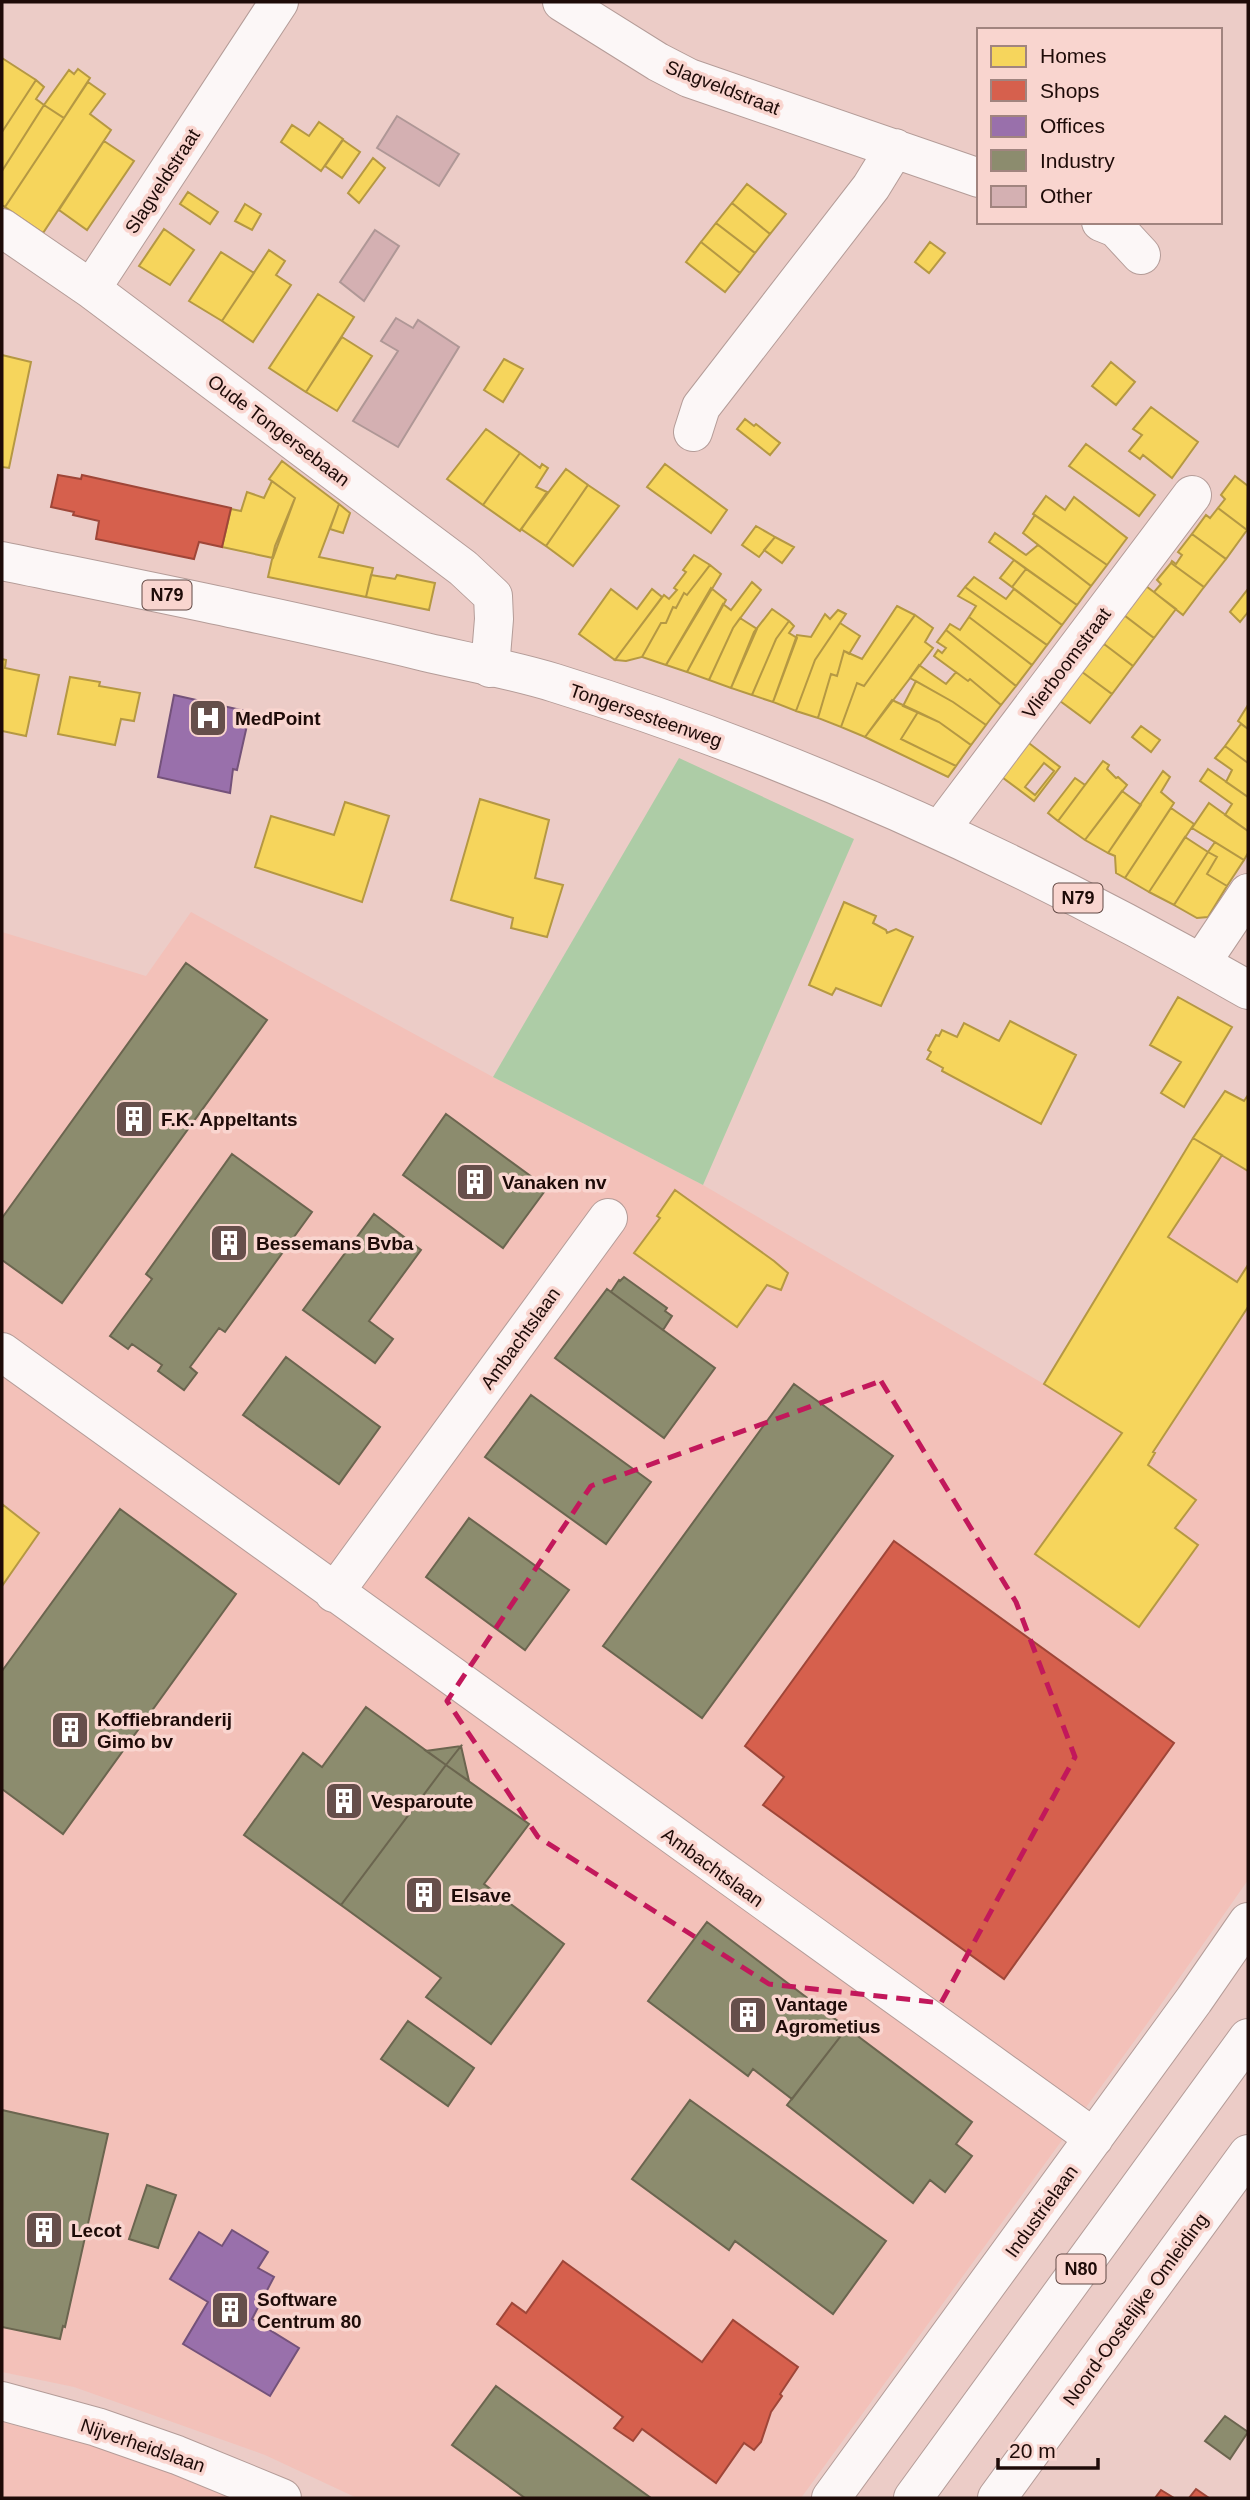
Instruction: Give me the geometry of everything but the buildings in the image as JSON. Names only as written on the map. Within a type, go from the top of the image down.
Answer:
[{"type":"street","name":"Slagveldstraat","points":[[91,289],[279,2]]},
{"type":"street","name":"Slagveldstraat","points":[[562,2],[657,62],[689,78],[977,177]]},
{"type":"street","points":[[693,432],[701,407],[871,187],[894,148]]},
{"type":"street","points":[[1106,224],[1116,228],[1141,255]]},
{"type":"street","name":"Oude Tongersebaan","points":[[2,228],[91,289],[453,561],[493,596],[490,668]]},
{"type":"street","name":"Vlierboomstraat","points":[[940,830],[1192,495]]},
{"type":"street","name":"Tongersesteenweg","points":[[2,561],[332,629],[552,682],[617,704],[831,783],[940,830],[1063,890],[1248,990]]},
{"type":"street","points":[[1201,963],[1248,893]]},
{"type":"street","name":"Ambachtslaan","points":[[334,1593],[608,1218]]},
{"type":"street","name":"Ambachtslaan","points":[[2,1352],[1094,2138]]},
{"type":"street","name":"Industrielaan","points":[[831,2498],[1248,1922]]},
{"type":"street","name":"N80","points":[[912,2498],[1248,2038]]},
{"type":"street","name":"Noord-Oostelijke Omleiding","points":[[998,2498],[1248,2154]]},
{"type":"street","name":"Nijverheidslaan","points":[[2,2401],[97,2427],[177,2455],[282,2498]]},
{"type":"highlighted area","points":[[881,1381],[1016,1602],[1075,1757],[941,2003],[769,1984],[538,1837],[447,1701],[591,1486]]},
{"type":"shaded area","points":[[191,912],[493,1077],[703,1185],[1044,1384],[1193,1138],[1248,1171],[1248,1880],[1157,2010],[801,2498],[357,2498],[265,2455],[74,2387],[2,2372],[2,932],[146,976]]},
{"type":"shaded area","points":[[2,2422],[108,2450],[240,2498],[2,2498]]},
{"type":"green space","points":[[679,758],[854,839],[703,1185],[493,1077]]},
{"type":"place","name":"MedPoint","points":[[208,718]]},
{"type":"place","name":"F.K. Appeltants","points":[[134,1119]]},
{"type":"place","name":"Vanaken nv","points":[[475,1182]]},
{"type":"place","name":"Bessemans Bvba","points":[[229,1243]]},
{"type":"place","name":"Koffiebranderij Gimo bv","points":[[70,1730]]},
{"type":"place","name":"Vesparoute","points":[[344,1801]]},
{"type":"place","name":"Elsave","points":[[424,1895]]},
{"type":"place","name":"Vantage Agrometius","points":[[748,2015]]},
{"type":"place","name":"Lecot","points":[[44,2230]]},
{"type":"place","name":"Software Centrum 80","points":[[230,2310]]}]
